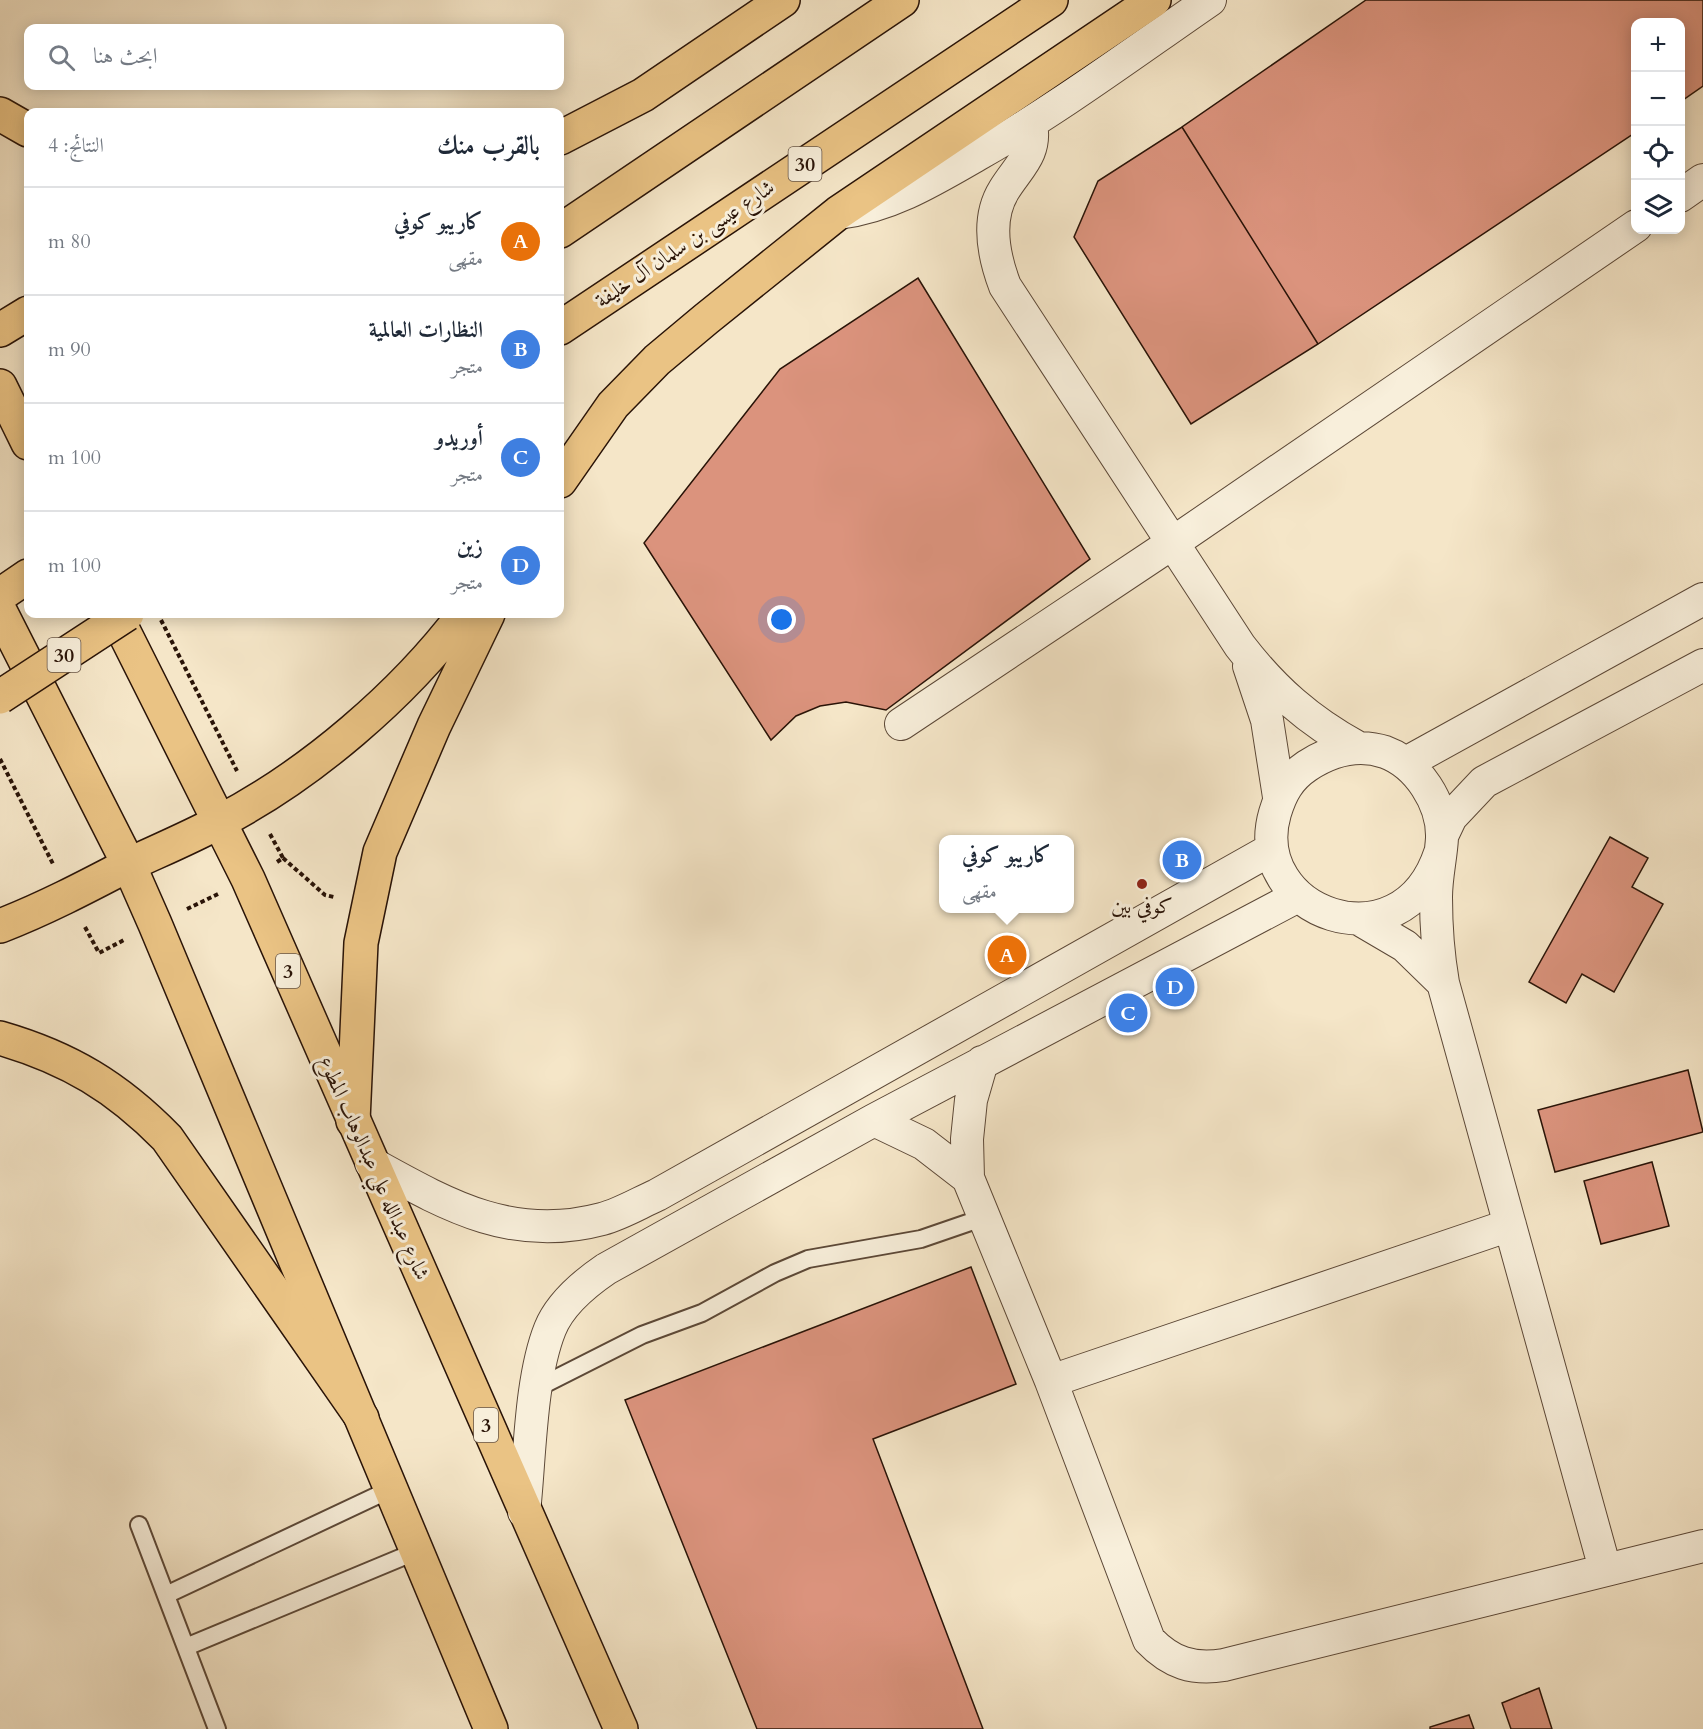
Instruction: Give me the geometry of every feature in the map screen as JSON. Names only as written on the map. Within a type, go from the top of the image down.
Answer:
[{"type":"main road","points":[[564,136],[643,95],[783,0]]},
{"type":"main road","points":[[564,228],[902,0]]},
{"type":"main road","name":"شارع عيسى بن سلمان آل خليفة","points":[[564,325],[1051,0]]},
{"type":"main road","points":[[564,475],[613,405],[657,360],[838,213],[1154,0]]},
{"type":"main road","points":[[0,114],[24,128]]},
{"type":"main road","points":[[0,330],[24,315]]},
{"type":"main road","points":[[0,387],[24,435]]},
{"type":"main road","points":[[0,595],[24,579]]},
{"type":"main road","points":[[0,611],[129,865],[491,1729]]},
{"type":"main road","name":"شارع عبدالله علي عبدالوهاب المطوع","points":[[117,618],[220,821],[621,1729]]},
{"type":"main road","name":"30","points":[[0,697],[121,618]]},
{"type":"main road","points":[[0,926],[69,896],[220,821],[302,769],[376,710],[435,652],[461,618]]},
{"type":"main road","points":[[353,1121],[357,999],[367,905],[385,842],[434,726],[487,618]]},
{"type":"main road","points":[[0,1038],[33,1048],[71,1064],[106,1084],[138,1109],[167,1138],[362,1418]]},
{"type":"street","points":[[838,213],[860,210],[903,196],[1031,124],[1210,0]]},
{"type":"street","points":[[1031,124],[1033,144],[1030,153],[1003,192],[996,210],[994,249],[1005,286],[1240,646],[1259,671],[1304,714],[1357,747],[1385,752],[1406,763],[1433,795],[1441,845],[1436,918],[1443,983],[1605,1569]]},
{"type":"street","points":[[1685,193],[1703,180]]},
{"type":"street","points":[[901,724],[1174,542],[1631,229]]},
{"type":"street","points":[[1406,763],[1703,598]]},
{"type":"street","points":[[1240,646],[1267,720],[1279,797]]},
{"type":"street","points":[[1357,747],[1319,759],[1293,775],[1279,797],[1272,822],[1272,849],[1282,874],[1298,896],[1316,909],[1337,917],[1359,919],[1377,917],[1410,900],[1434,871],[1450,817],[1484,782],[1703,665]]},
{"type":"street","points":[[371,1163],[445,1204],[489,1220],[547,1228],[603,1219],[668,1189],[1272,849]]},
{"type":"street","points":[[524,1512],[537,1389],[550,1328],[585,1284],[606,1269],[874,1120],[1298,896]]},
{"type":"street","points":[[1359,919],[1405,946],[1443,983]]},
{"type":"street","points":[[982,1062],[971,1100],[967,1139],[968,1178],[1051,1381],[1149,1641],[1174,1661],[1207,1668],[1224,1665],[1703,1546]]},
{"type":"street","points":[[874,1120],[924,1144],[968,1178]]},
{"type":"street","points":[[1051,1381],[1510,1225]]},
{"type":"lane","points":[[537,1389],[642,1335],[702,1313],[775,1273],[808,1259],[921,1239],[964,1227],[984,1217]]},
{"type":"lane","points":[[166,1595],[391,1489]]},
{"type":"lane","points":[[139,1525],[217,1729]]},
{"type":"lane","points":[[186,1647],[417,1551]]},
{"type":"path","points":[[160,618],[252,801]]},
{"type":"path","points":[[283,858],[325,895],[367,905]]},
{"type":"building","points":[[1366,0],[1703,0],[1703,86],[1685,99],[1685,18],[1631,18],[1631,135],[1318,344],[1182,127]]},
{"type":"building","points":[[1182,127],[1318,344],[1191,424],[1074,237],[1098,181]]},
{"type":"building","points":[[918,278],[1090,559],[886,710],[846,702],[820,706],[796,716],[771,740],[644,543],[780,369]]},
{"type":"building","points":[[1610,837],[1648,858],[1632,887],[1663,904],[1614,992],[1582,974],[1566,1003],[1529,982]]},
{"type":"building","points":[[1688,1070],[1703,1132],[1555,1172],[1538,1110]]},
{"type":"building","points":[[1652,1162],[1669,1226],[1601,1244],[1584,1181]]},
{"type":"building","points":[[971,1267],[1016,1384],[873,1439],[983,1729],[757,1729],[625,1400]]},
{"type":"building","points":[[1539,1688],[1552,1729],[1511,1729],[1502,1703]]},
{"type":"building","points":[[1469,1715],[1474,1729],[1430,1729],[1430,1727]]},
{"type":"place","name":"النظارات العالمية","points":[[1182,860]]},
{"type":"place","name":"كوفي بين","points":[[1142,884]]},
{"type":"place","name":"كاريبو كوفي","points":[[1007,955]]},
{"type":"place","name":"زين","points":[[1175,987]]},
{"type":"place","name":"أوريدو","points":[[1128,1013]]}]
